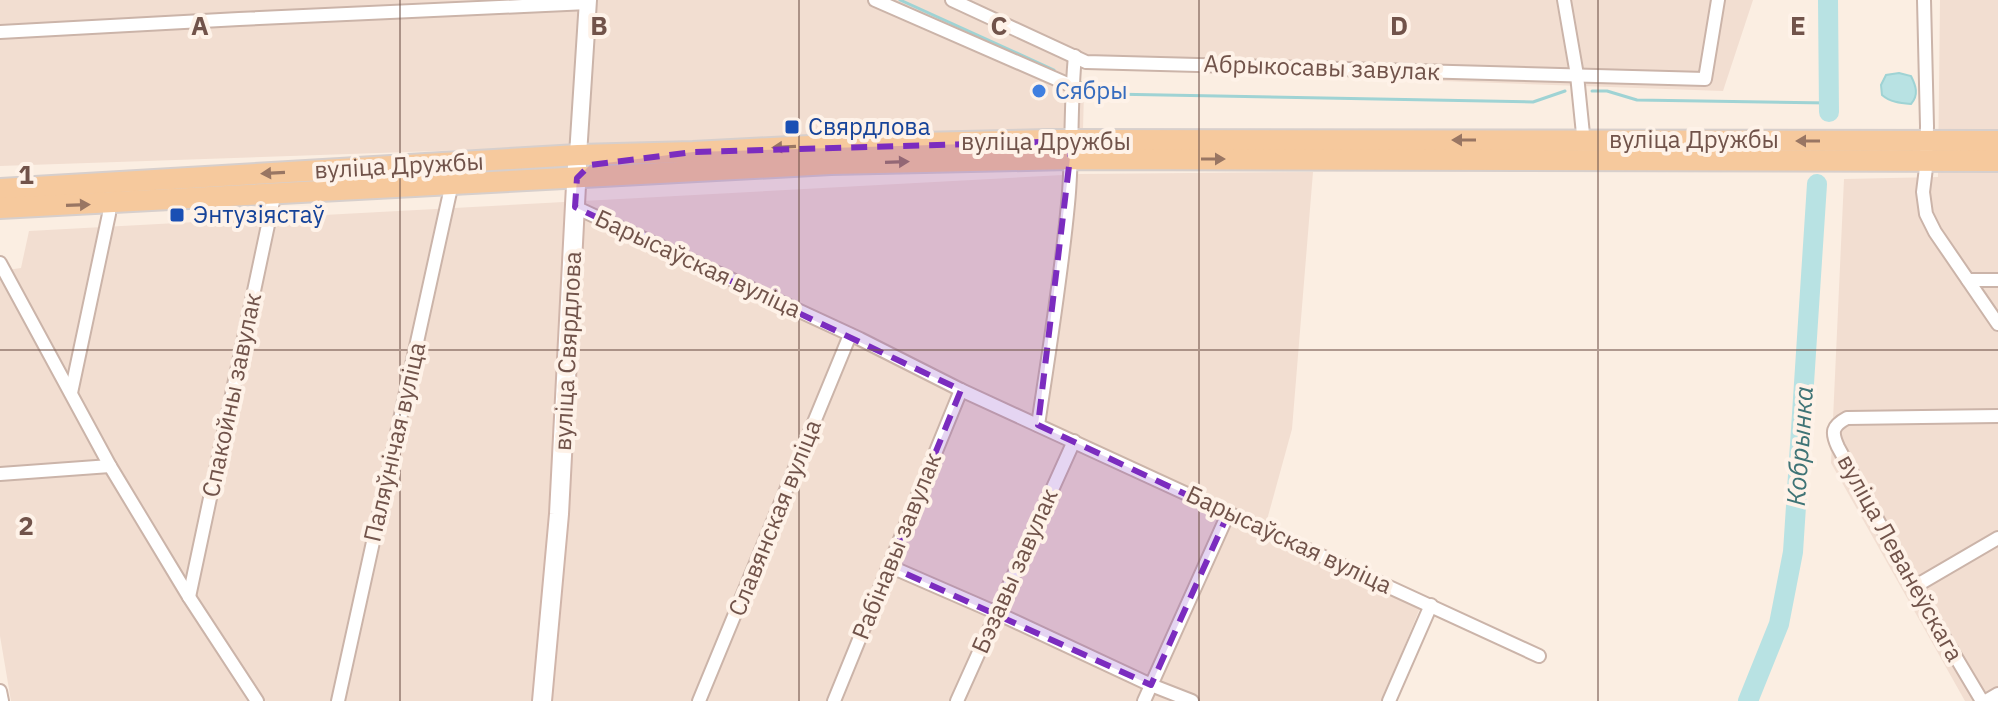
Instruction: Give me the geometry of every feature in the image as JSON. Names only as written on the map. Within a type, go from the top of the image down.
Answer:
[{"type":"main road","name":"вуліца Дружбы","points":[[0,189],[578,155],[829,145],[1048,140],[1074,153],[1080,149],[1153,147],[1189,141],[1584,149],[1817,160],[1998,141]]},
{"type":"main road","name":"вуліца Дружбы","points":[[0,208],[831,164],[950,161],[1071,150],[1472,159],[1584,149],[1895,142],[1998,161]]},
{"type":"main road","points":[[1927,150],[1929,154],[1938,148],[1998,148]]},
{"type":"main road","points":[[577,178],[590,165],[650,161],[693,152]]},
{"type":"main road","points":[[452,183],[567,169],[578,155]]},
{"type":"main road","name":"вуліца Свярдлова","points":[[542,701],[559,514],[578,155]]},
{"type":"street","points":[[875,0],[1072,86]]},
{"type":"street","name":"Абрыкосавы завулак","points":[[952,0],[1086,62],[1705,79],[1718,0]]},
{"type":"street","points":[[1564,0],[1577,75],[1584,149]]},
{"type":"street","points":[[1924,0],[1927,150],[1923,192],[1926,214],[1998,324]]},
{"type":"street","points":[[0,32],[588,2]]},
{"type":"street","name":"вуліца Свярдлова","points":[[578,155],[588,2]]},
{"type":"street","points":[[1038,425],[1069,201],[1075,56]]},
{"type":"street","name":"Паляўнічая вуліца","points":[[338,701],[452,183]]},
{"type":"street","name":"Спакойны завулак","points":[[189,597],[275,192]]},
{"type":"street","points":[[71,393],[109,203]]},
{"type":"street","name":"Барысаўская вуліца","points":[[575,207],[961,390],[1539,656]]},
{"type":"street","points":[[0,263],[110,466],[189,597],[257,701]]},
{"type":"street","points":[[1968,280],[1998,280]]},
{"type":"street","name":"Славянская вуліца","points":[[699,701],[850,335]]},
{"type":"street","name":"Рабінавы завулак","points":[[834,701],[961,390]]},
{"type":"street","name":"вуліца Леванеўскага","points":[[1984,701],[1914,587],[1834,439],[1834,430],[1838,423],[1847,418],[1998,416]]},
{"type":"street","name":"Бэзавы завулак","points":[[957,701],[1074,441]]},
{"type":"street","points":[[0,474],[110,466]]},
{"type":"street","points":[[1144,701],[1228,514]]},
{"type":"street","points":[[1914,587],[1998,538]]},
{"type":"street","points":[[889,566],[1192,701]]},
{"type":"street","points":[[1389,701],[1431,605]]},
{"type":"street","points":[[0,691],[2,701]]},
{"type":"street","points":[[1984,701],[1998,694]]},
{"type":"highlighted area","points":[[1072,141],[1038,425],[1228,514],[1151,685],[889,566],[961,390],[575,207],[577,178],[590,165],[693,152]]},
{"type":"shaded area","points":[[0,0],[1753,0],[1723,91],[1078,68],[1072,86],[1084,92],[1083,129],[0,166]]},
{"type":"shaded area","points":[[1940,0],[1998,0],[1998,701],[1965,701],[1831,463],[1844,179],[1938,177]]},
{"type":"shaded area","points":[[1313,172],[1292,429],[1262,538],[1420,608],[1382,701],[11,701],[0,636],[0,271],[21,268],[29,231],[1081,174]]},
{"type":"water","points":[[1899,73],[1911,76],[1914,83],[1916,94],[1911,104],[1892,101],[1882,95],[1881,85],[1886,75]]},
{"type":"waterway","points":[[900,0],[1054,70]]},
{"type":"waterway","name":"Кобрынка","points":[[1828,0],[1829,112]]},
{"type":"waterway","points":[[1079,82],[1109,94],[1533,102],[1565,91]]},
{"type":"waterway","points":[[1592,91],[1607,91],[1637,100],[1829,103]]},
{"type":"waterway","name":"Кобрынка","points":[[1748,701],[1779,624],[1793,552],[1817,184]]},
{"type":"place","name":"Сябры","points":[[1039,91]]},
{"type":"place","name":"Свярдлова","points":[[792,127]]},
{"type":"place","name":"Энтузіястаў","points":[[177,215]]}]
